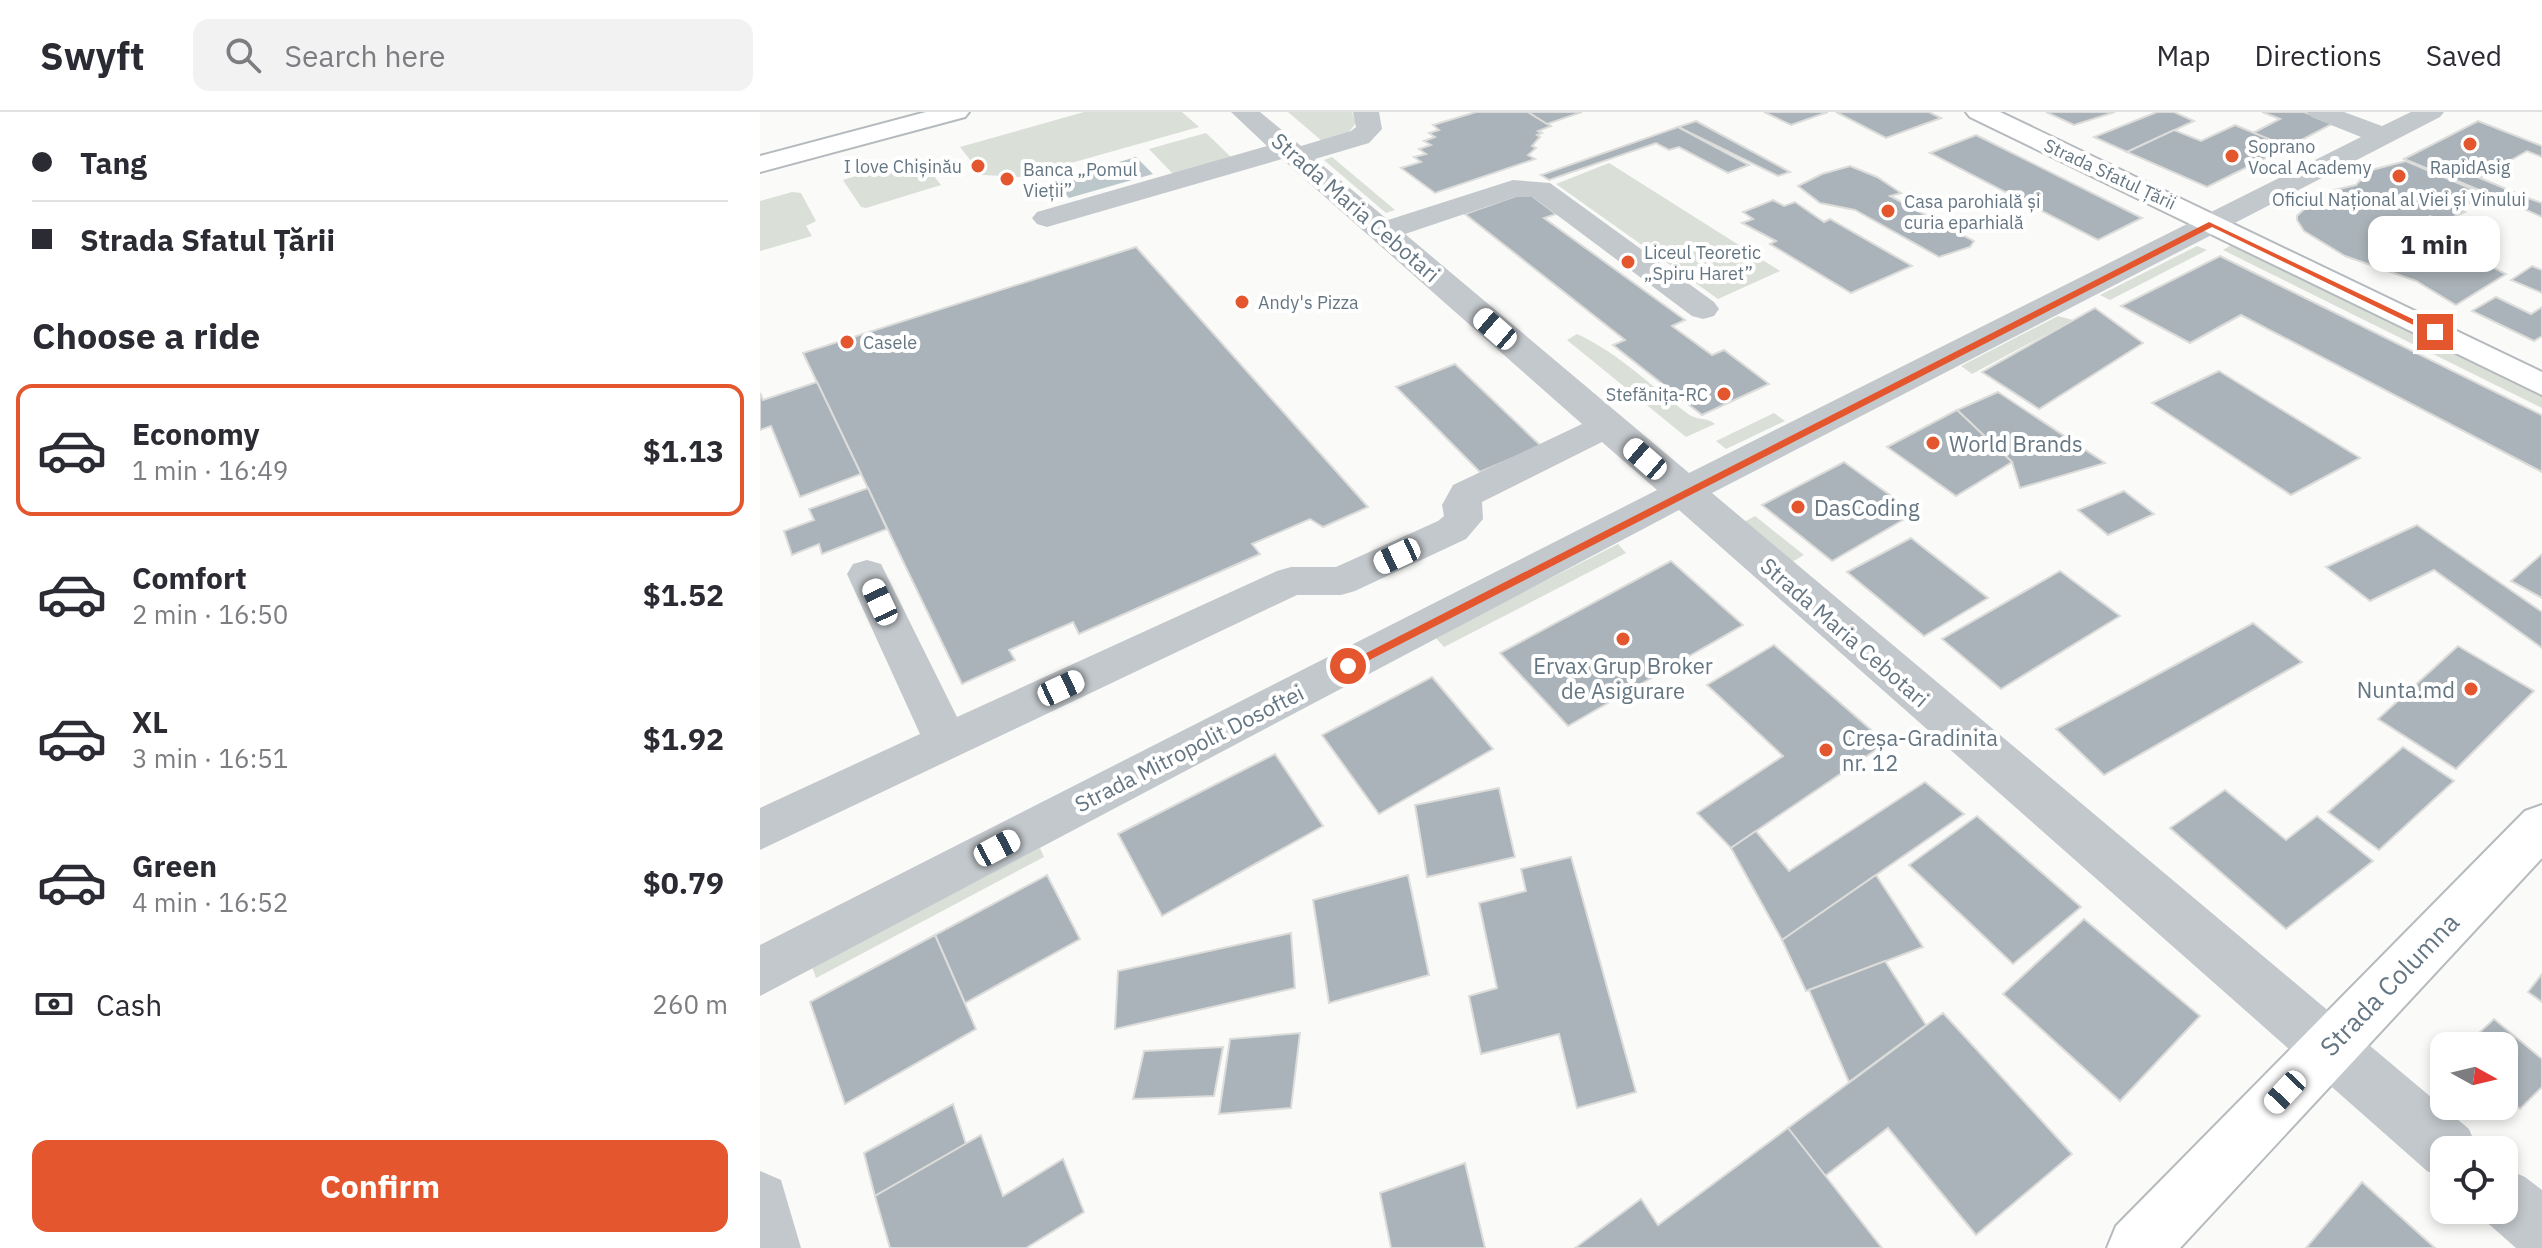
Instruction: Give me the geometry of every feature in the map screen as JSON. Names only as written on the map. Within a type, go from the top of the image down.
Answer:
[{"type":"main road","points":[[760,164],[956,112]]},
{"type":"main road","name":"Strada Sfatul Țării","points":[[1979,112],[2542,385]]},
{"type":"main road","name":"Strada Columna","points":[[2138,1248],[2542,825]]},
{"type":"street","name":"Strada Maria Cebotari","points":[[1244,112],[1293,151],[1683,493],[2432,1136]]},
{"type":"street","points":[[1047,218],[1293,151],[1360,137],[1369,129],[1366,112]]},
{"type":"street","points":[[2320,112],[2383,136]]},
{"type":"street","name":"Strada Mitropolit Dosoftei","points":[[760,972],[1683,493],[2431,112]]},
{"type":"street","points":[[1385,231],[1513,188],[1540,189],[1703,309]]},
{"type":"street","points":[[760,830],[1291,581],[1341,581],[1452,530],[1464,519],[1461,505],[1466,494],[1606,426]]},
{"type":"street","points":[[867,574],[946,741]]},
{"type":"street","points":[[760,1201],[770,1248]]},
{"type":"street","points":[[2518,1210],[2542,1230]]},
{"type":"shaded area","points":[[1084,112],[1182,112],[1199,127],[1021,177],[982,175],[960,147]]},
{"type":"shaded area","points":[[1288,112],[1352,112],[1356,123],[1349,132],[1322,141]]},
{"type":"shaded area","points":[[1206,133],[1233,159],[1175,176],[1149,149]]},
{"type":"shaded area","points":[[1136,157],[1153,174],[1069,198],[1054,181]]},
{"type":"shaded area","points":[[1332,157],[1395,210],[1386,213],[1324,160]]},
{"type":"shaded area","points":[[920,159],[941,185],[866,208],[861,207],[843,180]]},
{"type":"shaded area","points":[[1609,163],[1780,271],[1718,299],[1556,184]]},
{"type":"shaded area","points":[[792,192],[801,193],[816,221],[806,226],[812,236],[760,251],[760,201]]},
{"type":"shaded area","points":[[2233,244],[2542,396],[2542,408],[2223,250]]},
{"type":"shaded area","points":[[2197,246],[2207,250],[2110,300],[2100,295]]},
{"type":"shaded area","points":[[2058,316],[2073,320],[1972,374],[1961,366]]},
{"type":"shaded area","points":[[1577,334],[1622,361],[1688,414],[1715,424],[1686,437],[1567,340]]},
{"type":"shaded area","points":[[1774,413],[1785,421],[1726,449],[1716,441]]},
{"type":"shaded area","points":[[1755,516],[1804,555],[1792,562],[1742,523]]},
{"type":"shaded area","points":[[1618,544],[1626,553],[1444,647],[1435,637]]},
{"type":"shaded area","points":[[1040,848],[1044,857],[816,978],[812,967]]},
{"type":"building","points":[[1476,112],[1528,112],[1551,126],[1538,131],[1542,133],[1537,135],[1540,137],[1532,146],[1536,148],[1528,155],[1535,159],[1435,193],[1401,168],[1421,162],[1414,157],[1426,154],[1419,149],[1431,145],[1424,141],[1435,137],[1429,133],[1439,130],[1433,125]]},
{"type":"building","points":[[1528,112],[1582,112],[1547,124]]},
{"type":"building","points":[[1764,112],[1828,112],[1791,125]]},
{"type":"building","points":[[1836,112],[1929,112],[1941,118],[1886,138]]},
{"type":"building","points":[[2046,112],[2115,112],[2074,125]]},
{"type":"building","points":[[2157,112],[2174,112],[2194,121],[2127,152],[2094,137]]},
{"type":"building","points":[[2262,112],[2304,112],[2334,123],[2288,147],[2253,133],[2280,119]]},
{"type":"building","points":[[1696,121],[1790,172],[1778,176],[1678,127]]},
{"type":"building","points":[[2478,121],[2542,146],[2542,157],[2527,151],[2480,178],[2528,198],[2513,204],[2404,159]]},
{"type":"building","points":[[2235,125],[2288,147],[2207,187],[2127,152],[2174,130],[2201,141]]},
{"type":"building","points":[[1678,127],[1749,165],[1728,173],[1679,147],[1669,150],[1656,143],[1549,180],[1541,175]]},
{"type":"building","points":[[1976,135],[2142,218],[2098,240],[1930,153]]},
{"type":"building","points":[[2406,161],[2486,195],[2478,206],[2466,202],[2456,208],[2465,212],[2451,218],[2441,220],[2430,216],[2418,222],[2392,226],[2395,231],[2454,247],[2492,262],[2488,265],[2506,274],[2456,305],[2416,281],[2345,256],[2304,231],[2297,220],[2297,216],[2321,193],[2356,185],[2368,171]]},
{"type":"building","name":"Casa parohială și curia eparhială","points":[[1850,166],[1877,177],[1901,193],[1890,196],[1974,241],[1970,247],[1939,257],[1855,210],[1820,203],[1798,186],[1822,174]]},
{"type":"building","points":[[1527,192],[1556,214],[1544,218],[1685,320],[1672,326],[1712,355],[1724,350],[1769,384],[1702,415],[1613,345],[1625,340],[1465,214]]},
{"type":"building","points":[[2528,198],[2542,203],[2542,217],[2513,204]]},
{"type":"building","points":[[1773,200],[1784,206],[1795,202],[1824,222],[1830,219],[1912,266],[1851,293],[1770,244],[1776,241],[1742,223],[1753,219],[1743,212]]},
{"type":"building","points":[[1136,247],[1368,507],[1323,527],[1310,519],[1252,544],[1260,554],[1079,634],[1073,622],[1009,650],[1015,660],[962,684],[803,353]]},
{"type":"building","points":[[2220,256],[2542,415],[2542,472],[2241,315],[2190,343],[2121,306]]},
{"type":"building","points":[[2532,266],[2542,270],[2542,293],[2511,280]]},
{"type":"building","points":[[2496,297],[2531,314],[2542,307],[2542,336],[2534,341],[2472,311]]},
{"type":"building","points":[[2095,308],[2143,343],[2039,409],[1982,372]]},
{"type":"building","points":[[1455,364],[1541,446],[1480,472],[1396,387]]},
{"type":"building","points":[[2219,371],[2360,458],[2291,495],[2152,403]]},
{"type":"building","points":[[817,382],[861,474],[800,497],[771,426],[760,430],[760,393],[763,400]]},
{"type":"building","points":[[1998,392],[2105,463],[2020,488],[2012,462],[1957,410]]},
{"type":"building","points":[[1957,410],[2012,462],[1956,496],[1887,447]]},
{"type":"building","points":[[1844,462],[1915,513],[1832,561],[1762,505]]},
{"type":"building","points":[[868,488],[887,529],[822,554],[819,544],[792,555],[784,531],[814,520],[809,509]]},
{"type":"building","points":[[2124,491],[2154,514],[2108,535],[2078,510]]},
{"type":"building","points":[[2417,525],[2542,612],[2542,648],[2434,570],[2370,601],[2326,567]]},
{"type":"building","points":[[1911,538],[1988,598],[1924,636],[1847,572]]},
{"type":"building","points":[[2542,554],[2542,598],[2511,581]]},
{"type":"building","points":[[1671,561],[1743,625],[1568,726],[1500,653]]},
{"type":"building","points":[[2060,571],[2120,616],[2001,689],[1942,639]]},
{"type":"building","points":[[2253,623],[2302,662],[2104,775],[2056,729]]},
{"type":"building","name":"Creșa-Gradinita nr. 12","points":[[1774,645],[1886,743],[1731,848],[1697,813],[1783,756],[1707,685]]},
{"type":"building","points":[[2458,646],[2534,691],[2456,769],[2378,719]]},
{"type":"building","points":[[1432,677],[1493,749],[1379,814],[1322,735]]},
{"type":"building","points":[[2403,747],[2454,781],[2379,850],[2328,812]]},
{"type":"building","points":[[1275,754],[1323,826],[1162,916],[1118,834]]},
{"type":"building","points":[[1925,782],[1964,814],[1782,940],[1731,848],[1756,831],[1789,871]]},
{"type":"building","points":[[1499,788],[1515,857],[1427,877],[1415,805]]},
{"type":"building","points":[[2225,790],[2286,840],[2317,816],[2373,861],[2286,929],[2170,828]]},
{"type":"building","points":[[1977,816],[2081,907],[2013,964],[1909,865]]},
{"type":"building","points":[[1571,857],[1636,1092],[1577,1108],[1559,1034],[1481,1054],[1469,996],[1497,988],[1479,903],[1526,891],[1521,869]]},
{"type":"building","points":[[1047,875],[1080,939],[965,1003],[935,935]]},
{"type":"building","points":[[1408,875],[1429,975],[1329,1003],[1313,900]]},
{"type":"building","points":[[1876,875],[1923,947],[1806,991],[1782,940]]},
{"type":"building","points":[[2084,919],[2200,1016],[2120,1101],[2003,994]]},
{"type":"building","points":[[1291,933],[1295,988],[1115,1029],[1118,971]]},
{"type":"building","points":[[935,935],[976,1029],[845,1104],[810,1002]]},
{"type":"building","points":[[1885,961],[1926,1025],[1849,1082],[1809,990]]},
{"type":"building","points":[[2542,974],[2542,1002],[2528,992]]},
{"type":"building","points":[[1943,1013],[2072,1154],[1976,1235],[1888,1128],[1825,1176],[1788,1128]]},
{"type":"building","points":[[2494,1019],[2510,1032],[2480,1032]]},
{"type":"building","points":[[1300,1033],[1291,1108],[1219,1114],[1230,1039]]},
{"type":"building","points":[[2518,1039],[2542,1059],[2542,1087],[2520,1109]]},
{"type":"building","points":[[1223,1047],[1214,1096],[1133,1099],[1144,1051]]},
{"type":"building","points":[[953,1104],[966,1144],[875,1196],[864,1153]]},
{"type":"building","points":[[1788,1128],[1882,1248],[1575,1248],[1641,1199],[1658,1225]]},
{"type":"building","points":[[981,1135],[1003,1196],[1063,1159],[1084,1212],[1026,1248],[890,1248],[875,1196]]},
{"type":"building","points":[[1465,1163],[1485,1248],[1391,1248],[1380,1193]]},
{"type":"building","points":[[2362,1182],[2435,1248],[2306,1248]]},
{"type":"place","name":"RapidAsig","points":[[2470,144]]},
{"type":"place","name":"Soprano Vocal Academy","points":[[2232,156]]},
{"type":"place","name":"I love Chișinău","points":[[978,166]]},
{"type":"place","name":"Oficiul Național al Viei și Vinului","points":[[2399,176]]},
{"type":"place","name":"Banca „Pomul Vieții”","points":[[1007,179]]},
{"type":"place","name":"Casa parohială și curia eparhială","points":[[1888,211]]},
{"type":"place","name":"Liceul Teoretic „Spiru Haret”","points":[[1628,262]]},
{"type":"place","name":"Andy's Pizza","points":[[1242,302]]},
{"type":"place","name":"Casele","points":[[847,342]]},
{"type":"place","name":"Stefănița-RC","points":[[1724,394]]},
{"type":"place","name":"World Brands","points":[[1933,443]]},
{"type":"place","name":"DasCoding","points":[[1798,507]]},
{"type":"place","name":"Ervax Grup Broker de Asigurare","points":[[1623,639]]},
{"type":"place","name":"Nunta.md","points":[[2471,689]]},
{"type":"place","name":"Creșa-Gradinita nr. 12","points":[[1826,750]]},
{"type":"route","points":[[1348,666],[2212,223],[2435,332]]}]
